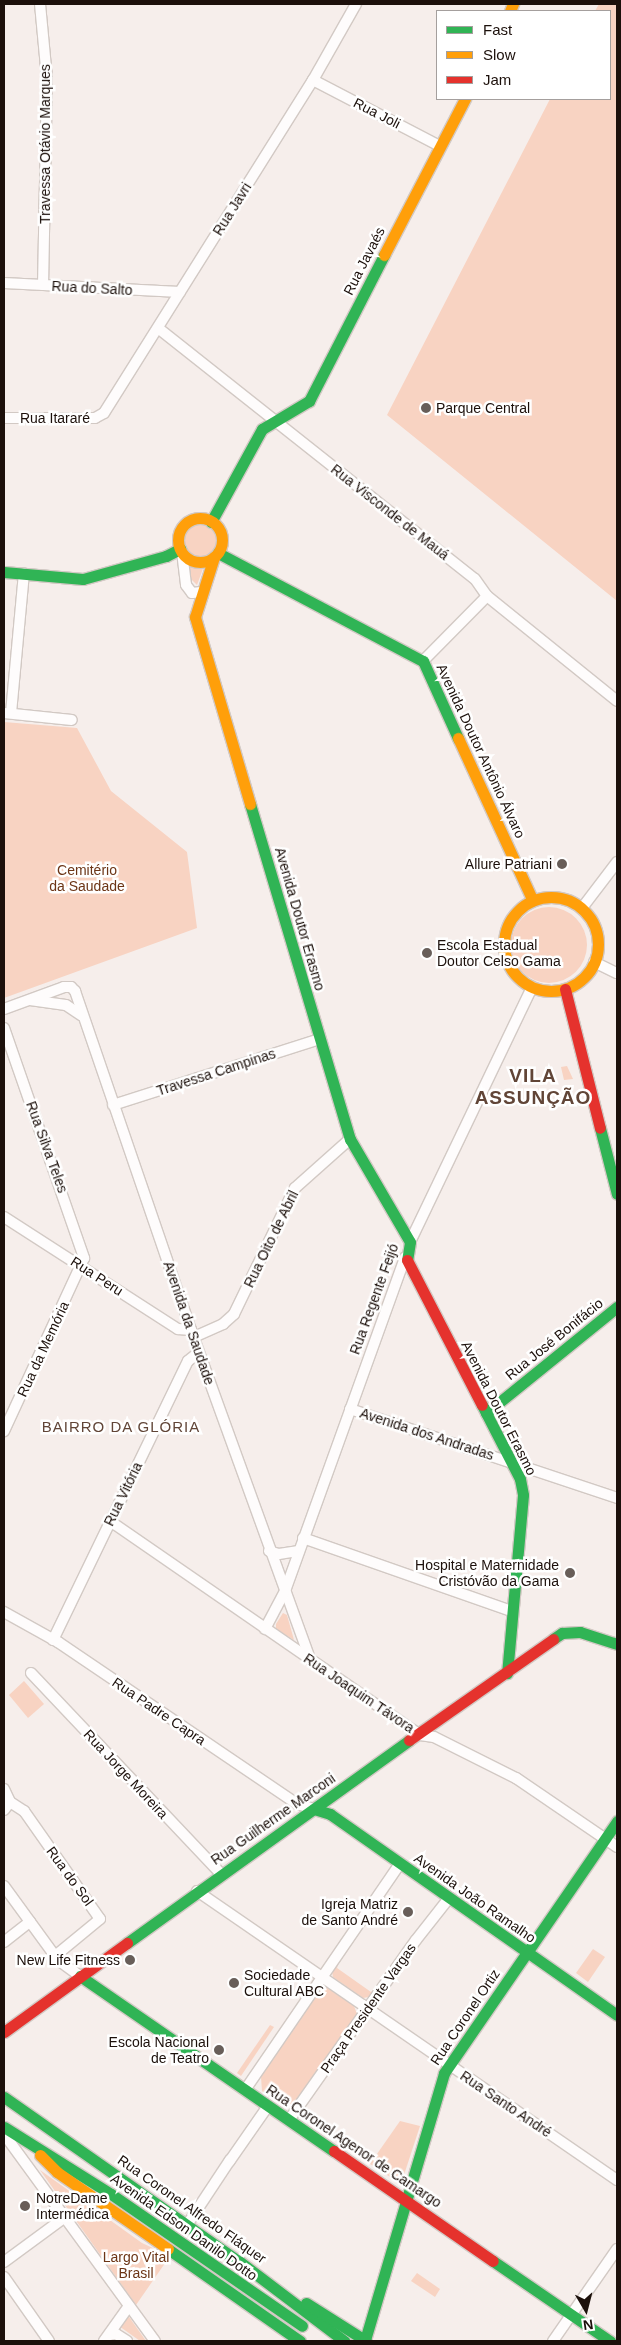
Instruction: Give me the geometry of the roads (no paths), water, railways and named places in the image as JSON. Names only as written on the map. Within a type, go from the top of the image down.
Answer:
[{"type":"main road","name":"Rua Javaés","points":[[211,522],[262,428],[309,401],[463,100]]},
{"type":"main road","points":[[197,519],[211,522],[221,536],[216,555],[197,562],[181,551],[178,538],[184,525],[197,519]]},
{"type":"main road","points":[[4,572],[83,579],[181,551]]},
{"type":"main road","name":"Avenida Doutor Erasmo","points":[[216,555],[201,592],[195,613],[197,622],[350,1139],[410,1242]]},
{"type":"main road","name":"Avenida Doutor Antônio Álvaro","points":[[216,555],[423,661],[533,901]]},
{"type":"main road","points":[[557,898],[582,908],[596,932],[598,946],[594,962],[583,978],[565,989],[549,991],[532,987],[512,972],[504,944],[513,916],[533,901],[557,898]]},
{"type":"main road","points":[[565,989],[617,1194]]},
{"type":"main road","name":"Rua Regente Feijó","points":[[405,1257],[410,1242]]},
{"type":"main road","name":"Avenida Doutor Erasmo","points":[[405,1257],[520,1479],[523,1495],[511,1611],[507,1673]]},
{"type":"main road","name":"Rua José Bonifácio","points":[[486,1413],[617,1307]]},
{"type":"main road","name":"Rua Guilherme Marconi","points":[[4,2032],[197,1891],[562,1633],[580,1632],[617,1644]]},
{"type":"main road","name":"Avenida João Ramalho","points":[[314,1809],[330,1814],[617,2015]]},
{"type":"main road","name":"Rua Coronel Ortiz","points":[[365,2341],[443,2076],[617,1821]]},
{"type":"main road","name":"Rua Coronel Agenor de Camargo","points":[[80,1976],[610,2341]]},
{"type":"main road","name":"Rua Coronel Alfredo Fláquer","points":[[4,2097],[240,2262],[365,2341]]},
{"type":"main road","points":[[4,2127],[26,2141],[58,2172],[300,2341]]},
{"type":"main road","name":"Avenida Edson Danilo Dotto","points":[[26,2141],[110,2194],[315,2336]]},
{"type":"main road","name":"Avenida Edson Danilo Dotto","points":[[240,2262],[344,2341]]},
{"type":"street","name":"Travessa Otávio Marques","points":[[40,4],[46,78],[43,285]]},
{"type":"street","name":"Rua Javri","points":[[104,413],[313,80],[356,4]]},
{"type":"street","name":"Rua Joli","points":[[313,80],[440,146]]},
{"type":"street","name":"Rua do Salto","points":[[4,283],[180,292]]},
{"type":"street","name":"Rua Visconde de Mauá","points":[[158,328],[475,579],[487,596],[617,701]]},
{"type":"street","name":"Rua Itararé","points":[[4,418],[95,418],[104,413]]},
{"type":"street","points":[[181,551],[186,585],[192,592],[201,592]]},
{"type":"street","points":[[24,574],[7,713],[72,720]]},
{"type":"street","points":[[423,661],[487,596]]},
{"type":"street","points":[[582,908],[617,862]]},
{"type":"street","points":[[594,962],[617,972]]},
{"type":"street","name":"Rua Regente Feijó","points":[[410,1242],[532,987]]},
{"type":"street","points":[[4,1008],[26,1000],[74,991],[73,1002],[66,1005]]},
{"type":"street","name":"Avenida da Saudade","points":[[74,991],[192,1334],[269,1551],[310,1658]]},
{"type":"street","points":[[26,1000],[66,1005],[81,1014]]},
{"type":"street","name":"Rua Silva Teles","points":[[4,1028],[84,1253],[82,1267]]},
{"type":"street","name":"Travessa Campinas","points":[[113,1105],[320,1039]]},
{"type":"street","name":"Rua Oito de Abril","points":[[192,1334],[223,1324],[234,1314],[295,1188],[350,1139]]},
{"type":"street","name":"Rua Peru","points":[[4,1217],[178,1329],[192,1334]]},
{"type":"street","name":"Rua Regente Feijó","points":[[265,1630],[285,1592],[405,1257]]},
{"type":"street","name":"Rua da Memória","points":[[4,1431],[82,1267]]},
{"type":"street","name":"Rua Vitória","points":[[53,1640],[188,1361],[199,1352]]},
{"type":"street","name":"Avenida dos Andradas","points":[[350,1408],[617,1498]]},
{"type":"street","name":"Rua Joaquim Távora","points":[[110,1521],[265,1630],[310,1658],[420,1734],[434,1737],[516,1778],[617,1847]]},
{"type":"street","points":[[303,1538],[511,1611]]},
{"type":"street","points":[[269,1551],[279,1554],[299,1551]]},
{"type":"street","name":"Rua Padre Capra","points":[[4,1612],[53,1640],[297,1804],[314,1809]]},
{"type":"street","name":"Rua Jorge Moreira","points":[[31,1673],[221,1874]]},
{"type":"street","name":"Rua do Sol","points":[[4,1789],[7,1806],[24,1811],[100,1919],[55,1956]]},
{"type":"street","points":[[245,2090],[400,1864]]},
{"type":"street","points":[[4,1886],[55,1956],[80,1976]]},
{"type":"street","name":"Rua Santo André","points":[[197,1891],[617,2180]]},
{"type":"street","name":"Praça Presidente Vargas","points":[[289,2120],[367,2009],[449,1898]]},
{"type":"street","points":[[4,1942],[30,1922]]},
{"type":"street","points":[[185,2224],[268,2106]]},
{"type":"street","points":[[4,2134],[155,2341]]},
{"type":"street","points":[[185,2224],[195,2206]]},
{"type":"street","points":[[4,2262],[65,2217]]},
{"type":"street","points":[[553,2341],[617,2249]]},
{"type":"street","points":[[4,2277],[49,2341]]},
{"type":"street","points":[[107,2338],[129,2306]]},
{"type":"street","points":[[107,2338],[116,2334],[127,2341]]},
{"type":"place","name":"Parque Central","points":[[426,408]]},
{"type":"place","name":"Allure Patriani","points":[[562,864]]},
{"type":"place","name":"Escola Estadual Doutor Celso Gama","points":[[427,953]]},
{"type":"place","name":"Hospital e Maternidade Cristóvão da Gama","points":[[570,1573]]},
{"type":"place","name":"Igreja Matriz de Santo André","points":[[408,1912]]},
{"type":"place","name":"New Life Fitness","points":[[130,1960]]},
{"type":"place","name":"Sociedade Cultural ABC","points":[[234,1983]]},
{"type":"place","name":"Escola Nacional de Teatro","points":[[219,2050]]},
{"type":"place","name":"NotreDame Intermédica","points":[[25,2206]]},
{"type":"district","name":"VILA ASSUNÇÃO","points":[[533,1087]]},
{"type":"district","name":"BAIRRO DA GLÓRIA","points":[[121,1427]]},
{"type":"park label","name":"Cemitério da Saudade","points":[[87,878]]},
{"type":"park label","name":"Largo Vital Brasil","points":[[136,2266]]}]
